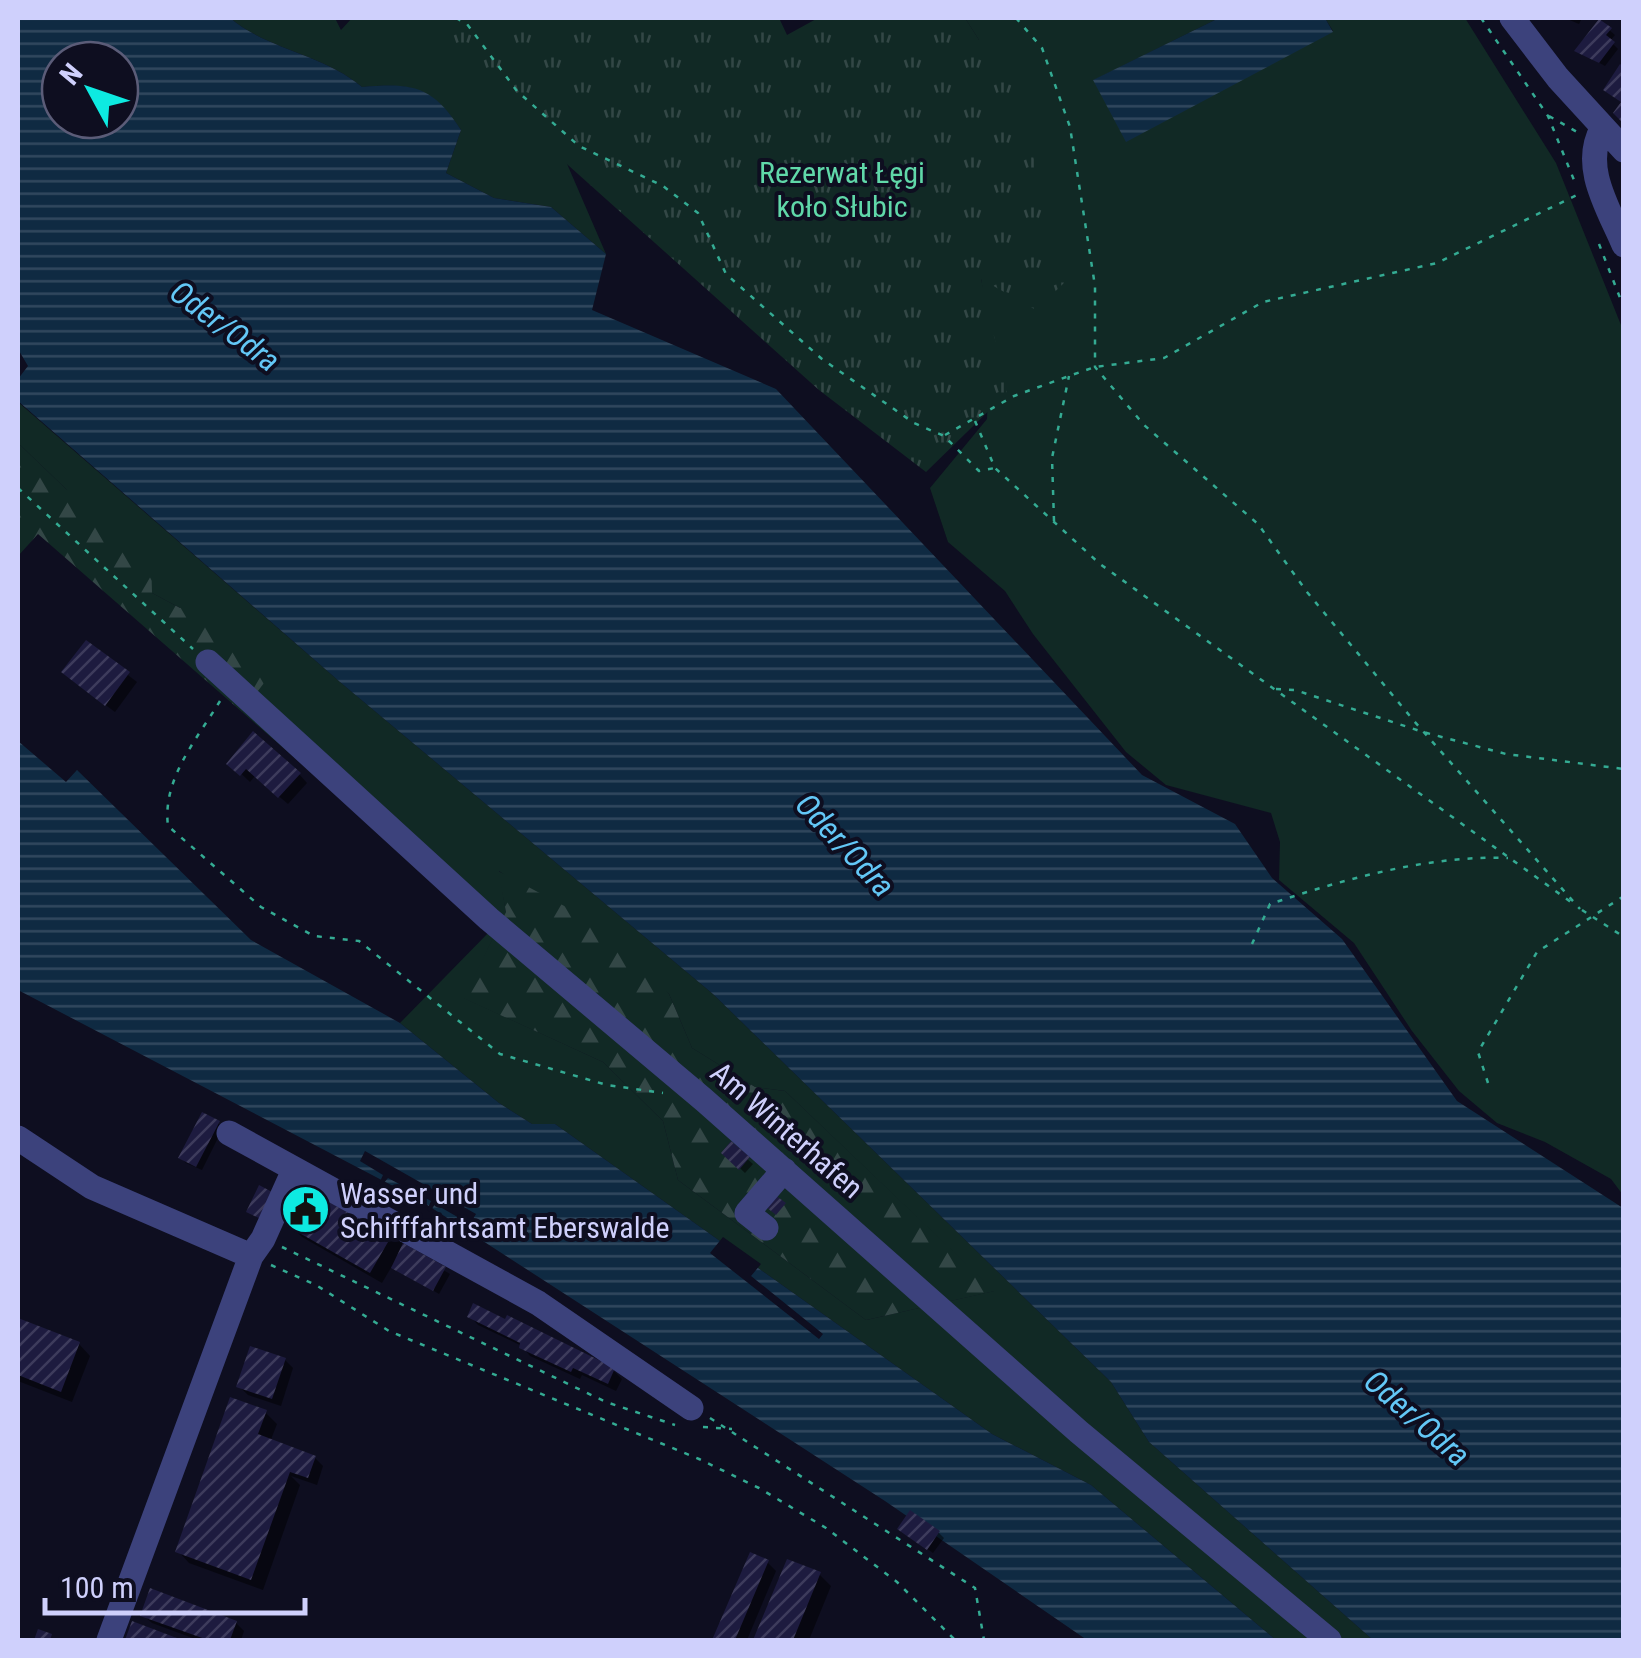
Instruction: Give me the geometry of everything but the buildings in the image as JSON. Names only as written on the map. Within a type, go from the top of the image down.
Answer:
[{"type":"street","points":[[1512,18],[1598,136],[1624,150]]},
{"type":"street","points":[[1598,136],[1593,170],[1624,245]]},
{"type":"street","name":"Am Winterhafen","points":[[208,662],[489,919],[784,1170],[1079,1432],[1330,1640]]},
{"type":"street","points":[[229,1133],[538,1303],[692,1420]]},
{"type":"street","points":[[18,1138],[92,1187],[257,1247]]},
{"type":"street","points":[[109,1640],[257,1247],[294,1170]]},
{"type":"street","points":[[766,1228],[748,1212],[784,1170]]},
{"type":"path","points":[[456,18],[467,24],[516,90],[579,146],[663,186],[698,213],[726,274],[822,359],[914,423],[944,436],[980,472],[995,468]]},
{"type":"path","points":[[1016,18],[1042,48],[1070,127],[1095,286],[1095,367],[1144,425],[1258,524],[1307,592],[1423,732],[1580,909]]},
{"type":"path","points":[[1481,18],[1548,116],[1598,136]]},
{"type":"path","points":[[944,436],[1014,396],[1069,376],[1095,367],[1164,358],[1263,302],[1436,263],[1579,194]]},
{"type":"path","points":[[1054,522],[1052,458],[1069,376]]},
{"type":"path","points":[[974,421],[995,468],[1100,564],[1624,938]]},
{"type":"path","points":[[18,488],[208,662]]},
{"type":"path","points":[[1274,689],[1294,690],[1506,754],[1624,769]]},
{"type":"path","points":[[224,695],[176,772],[166,808],[168,826],[261,907],[314,936],[359,941],[500,1054],[607,1085],[665,1094]]},
{"type":"path","points":[[1252,944],[1270,904],[1468,856],[1510,858]]},
{"type":"path","points":[[1488,1083],[1478,1052],[1537,952],[1624,896]]},
{"type":"path","points":[[257,1247],[606,1402],[670,1424],[692,1420],[732,1429],[974,1588],[984,1640]]},
{"type":"path","points":[[257,1247],[389,1331],[759,1488],[826,1528],[898,1582],[955,1640]]},
{"type":"path","points":[[692,1420],[732,1429]]},
{"type":"green space","points":[[230,18],[335,18],[341,30],[352,18],[466,18],[552,129],[606,254],[551,207],[494,198],[446,173],[461,130],[430,96],[408,87],[362,87],[330,67],[261,38]]},
{"type":"green space","name":"Rezerwat Łęgi koło Słubic","points":[[404,18],[779,18],[787,35],[818,18],[965,18],[979,40],[1005,45],[1065,282],[1036,310],[981,279],[1007,393],[926,472],[819,390]]},
{"type":"green space","points":[[965,18],[1219,18],[1094,80],[1333,31],[1325,18],[1465,18],[1556,163],[1623,330],[1623,1195],[1611,1179],[1545,1142],[1497,1123],[1459,1091],[1412,1031],[1354,943],[1279,880],[1280,842],[1271,813],[1166,785],[1126,752],[1033,634],[1005,591],[948,542],[930,488],[987,419],[990,340],[981,278],[979,40]]},
{"type":"green space","points":[[18,402],[340,682],[713,994],[1111,1382],[1149,1442],[1373,1640],[1276,1640],[1091,1485],[992,1434],[555,1124],[532,1124],[499,1103],[400,1023],[492,929],[242,712],[269,675],[180,608],[152,593],[66,489],[18,443]],"holes":[[[499,871],[669,994],[692,1048],[755,1087],[785,1091],[994,1291],[866,1320],[678,1180],[663,1121],[603,1062],[464,998],[506,912]]]},
{"type":"green space","points":[[18,443],[66,489],[151,556],[152,593],[180,608],[201,603],[270,675],[242,712],[38,534],[18,556]]},
{"type":"green space","points":[[498,871],[587,918],[669,994],[692,1048],[755,1087],[785,1091],[995,1291],[866,1320],[678,1180],[663,1121],[603,1062],[463,998],[506,912]]},
{"type":"water","name":"Oder/Odra","points":[[18,18],[230,18],[261,38],[330,67],[362,87],[408,87],[430,96],[461,130],[446,173],[494,198],[551,207],[606,254],[592,310],[776,389],[1142,775],[1235,824],[1272,878],[1342,939],[1457,1101],[1623,1208],[1623,1640],[1373,1640],[1149,1442],[1111,1382],[713,994],[340,682],[18,401],[18,379],[28,366],[18,349]]},
{"type":"water","points":[[1219,18],[1325,18],[1333,32],[1126,142],[1093,80]]},
{"type":"water","points":[[18,741],[66,782],[77,770],[251,940],[400,1023],[499,1103],[532,1124],[555,1124],[992,1434],[1091,1485],[1276,1640],[1087,1640],[885,1501],[418,1199],[18,990]]},
{"type":"pier","points":[[365,1151],[476,1214],[470,1224],[464,1221],[459,1231],[456,1229],[461,1219],[435,1204],[430,1212],[427,1210],[431,1201],[388,1178],[379,1184],[383,1175],[360,1161]]},
{"type":"pier","points":[[723,1237],[761,1264],[751,1276],[823,1334],[819,1339],[710,1253]]},
{"type":"place","name":"Wasser und Schifffahrtsamt Eberswalde","points":[[305,1210]]}]
